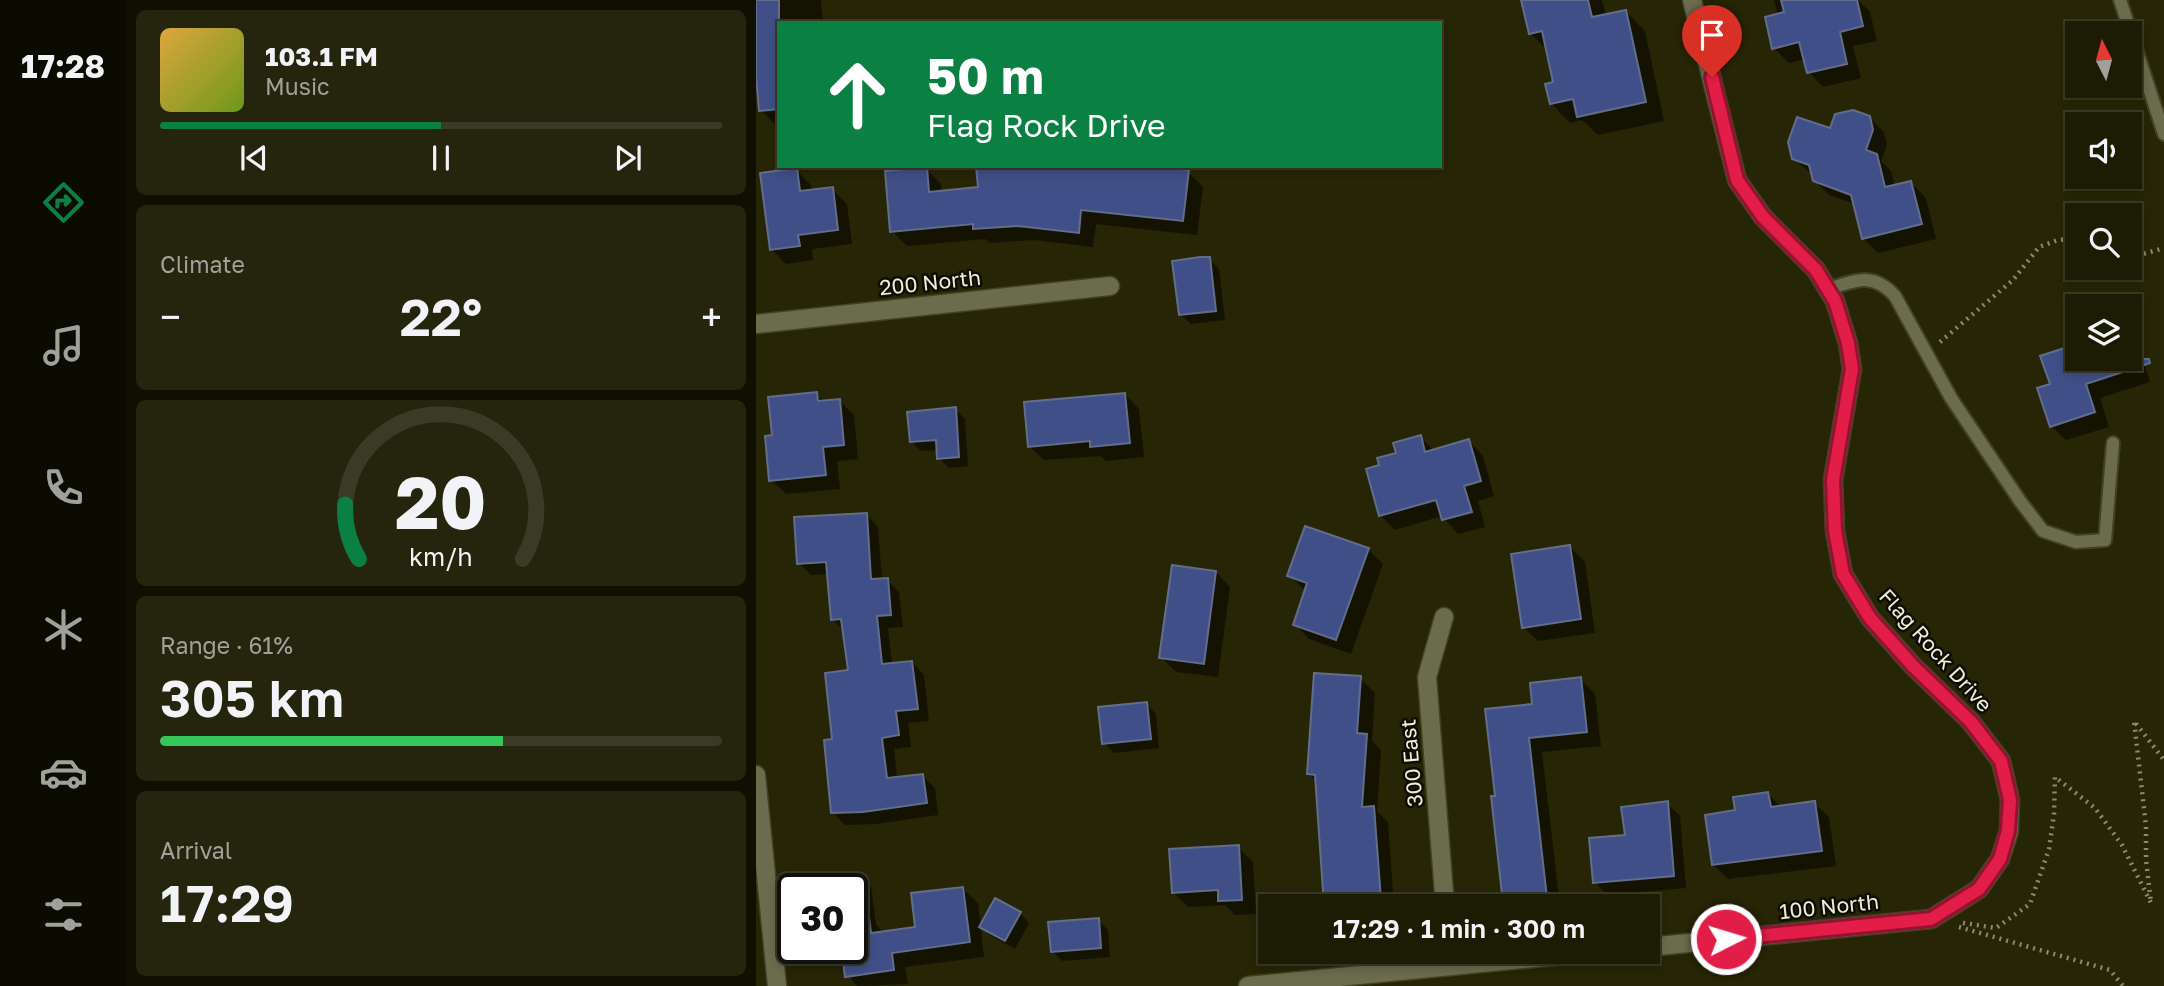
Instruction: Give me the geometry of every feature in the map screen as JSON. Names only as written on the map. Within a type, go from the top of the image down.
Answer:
[{"type":"street","name":"Flag Rock Drive","points":[[1692,0],[1737,180],[1763,217],[1816,270],[1835,301],[1848,343],[1852,369],[1833,480],[1835,531],[1843,574],[1870,618],[1913,666],[1971,722],[2001,761],[2010,800],[2008,831],[2000,859],[1979,889],[1931,919]]},
{"type":"street","name":"200 North","points":[[756,324],[1110,286]]},
{"type":"street","name":"300 East","points":[[1444,617],[1427,677],[1444,894]]},
{"type":"street","points":[[756,775],[777,986]]},
{"type":"street","name":"100 North","points":[[1660,946],[1931,919]]},
{"type":"street","points":[[1248,986],[1413,964]]},
{"type":"lane","points":[[2120,0],[2158,101],[2164,134]]},
{"type":"lane","points":[[1828,289],[1867,279],[1887,287],[1895,296],[1951,398],[2020,502],[2043,531],[2076,542],[2105,540],[2113,443]]},
{"type":"path","points":[[1926,353],[1953,333],[2013,279],[2039,247],[2065,239]]},
{"type":"path","points":[[2142,254],[2164,248]]},
{"type":"path","points":[[1931,919],[1996,928],[2030,904],[2049,849],[2054,814],[2055,776],[2095,808],[2123,845],[2151,903],[2134,721],[2164,760]]},
{"type":"path","points":[[1931,919],[2110,970],[2123,986]]},
{"type":"building","points":[[756,0],[779,0],[777,109],[759,111]]},
{"type":"building","points":[[1521,0],[1588,0],[1592,17],[1626,10],[1646,102],[1577,117],[1573,99],[1550,104],[1545,84],[1553,82],[1542,31],[1529,34]]},
{"type":"building","points":[[1781,0],[1857,0],[1863,26],[1840,32],[1847,64],[1807,73],[1799,42],[1772,49],[1765,17],[1784,12]]},
{"type":"building","points":[[1853,110],[1870,116],[1873,130],[1866,150],[1877,154],[1885,187],[1911,181],[1922,224],[1862,239],[1851,195],[1813,181],[1809,165],[1792,159],[1788,142],[1797,117],[1830,128],[1835,114]]},
{"type":"building","points":[[797,168],[800,191],[833,187],[838,230],[798,235],[800,246],[770,250],[760,173]]},
{"type":"building","points":[[927,168],[929,192],[978,187],[976,168],[1189,170],[1183,221],[1081,210],[1079,233],[1018,226],[973,229],[973,224],[890,232],[885,171]]},
{"type":"building","points":[[1210,257],[1216,311],[1179,315],[1172,261]]},
{"type":"building","points":[[2065,348],[2065,371],[2126,371],[2086,384],[2095,412],[2050,427],[2037,388],[2050,384],[2040,356]]},
{"type":"building","points":[[2142,359],[2149,359],[2150,363],[2142,366]]},
{"type":"building","points":[[817,392],[818,401],[840,399],[844,445],[823,447],[826,475],[769,481],[765,436],[772,435],[768,397]]},
{"type":"building","points":[[1125,393],[1130,443],[1090,447],[1090,441],[1028,447],[1024,402]]},
{"type":"building","points":[[956,407],[959,457],[937,459],[936,440],[910,442],[907,412]]},
{"type":"building","points":[[1421,435],[1425,452],[1469,439],[1481,481],[1464,486],[1472,512],[1442,520],[1436,500],[1379,516],[1366,469],[1379,465],[1377,458],[1396,453],[1393,443]]},
{"type":"building","points":[[867,513],[871,579],[888,578],[891,615],[877,616],[882,664],[912,661],[918,709],[896,711],[899,735],[882,738],[887,778],[923,774],[927,803],[863,812],[831,813],[824,740],[832,739],[825,673],[848,670],[841,619],[831,620],[826,562],[797,564],[794,517]]},
{"type":"building","points":[[1305,526],[1369,548],[1336,640],[1293,625],[1307,583],[1287,576]]},
{"type":"building","points":[[1570,545],[1581,619],[1522,628],[1511,554]]},
{"type":"building","points":[[1172,565],[1216,571],[1204,664],[1159,658]]},
{"type":"building","points":[[1314,673],[1361,676],[1357,733],[1367,734],[1362,807],[1374,806],[1381,894],[1323,894],[1315,775],[1307,774]]},
{"type":"building","points":[[1581,677],[1587,732],[1529,738],[1547,894],[1502,894],[1485,709],[1532,704],[1530,683]]},
{"type":"building","points":[[1147,702],[1151,739],[1102,744],[1098,707]]},
{"type":"building","points":[[1768,792],[1771,807],[1815,801],[1822,851],[1712,865],[1705,815],[1735,810],[1733,797]]},
{"type":"building","points":[[1668,801],[1674,876],[1593,883],[1589,838],[1625,835],[1621,807]]},
{"type":"building","points":[[1239,845],[1242,900],[1218,901],[1218,890],[1172,893],[1169,849]]},
{"type":"building","points":[[963,887],[970,942],[892,953],[894,970],[845,977],[843,964],[868,964],[868,909],[871,933],[915,927],[911,893]]},
{"type":"building","points":[[995,898],[1021,912],[1005,941],[979,927]]},
{"type":"building","points":[[1099,918],[1101,948],[1051,952],[1048,922]]},
{"type":"route","points":[[1712,77],[1737,180],[1763,217],[1816,270],[1835,301],[1848,343],[1852,369],[1833,480],[1835,531],[1843,574],[1870,618],[1913,666],[1971,722],[2001,761],[2010,800],[2008,831],[2000,859],[1979,889],[1931,919],[1726,939]]}]
